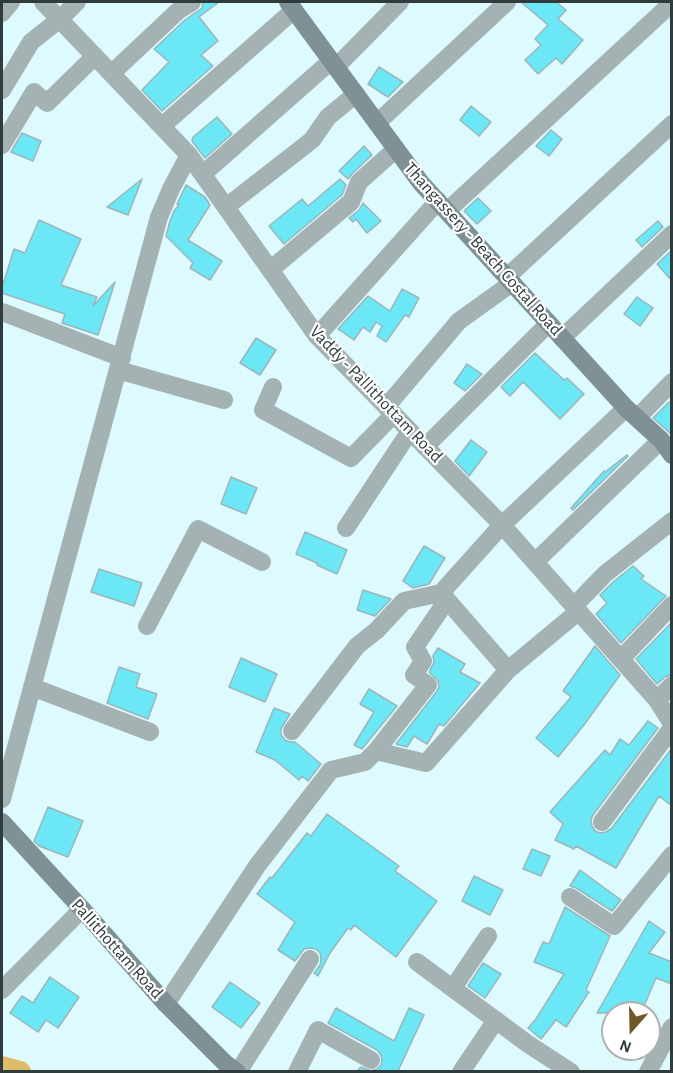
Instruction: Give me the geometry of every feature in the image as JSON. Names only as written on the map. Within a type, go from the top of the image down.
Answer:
[{"type":"street","points":[[2,13],[11,2]]},
{"type":"street","name":"Vaddy - Pallithottam Road","points":[[43,2],[189,155],[317,336],[502,525],[657,700],[672,726]]},
{"type":"street","points":[[2,90],[31,42],[77,2]]},
{"type":"street","points":[[112,74],[179,10],[192,2]]},
{"type":"street","points":[[202,174],[334,64],[400,2]]},
{"type":"street","points":[[377,123],[507,2]]},
{"type":"street","points":[[317,336],[442,206],[672,3]]},
{"type":"street","points":[[162,126],[291,6]]},
{"type":"street","name":"Thangassery - Beach Costal Road","points":[[291,6],[421,183],[562,338],[666,447]]},
{"type":"street","points":[[2,145],[34,92],[47,103],[95,56]]},
{"type":"street","points":[[226,207],[312,140],[328,117],[356,94]]},
{"type":"street","points":[[273,387],[263,410],[351,458],[459,321],[510,280],[672,124]]},
{"type":"street","points":[[270,270],[351,202],[359,182],[396,149]]},
{"type":"street","points":[[2,799],[159,217],[189,155]]},
{"type":"street","points":[[562,338],[672,234]]},
{"type":"street","points":[[2,312],[120,364],[224,400]]},
{"type":"street","points":[[425,447],[549,323]]},
{"type":"street","points":[[166,1004],[257,866],[331,770],[365,762],[428,685],[414,675],[423,661],[415,647],[444,596],[502,525],[632,413],[672,382]]},
{"type":"street","points":[[346,528],[410,431]]},
{"type":"street","points":[[535,562],[666,447]]},
{"type":"street","points":[[376,751],[426,763],[508,670],[576,608],[605,574],[672,521]]},
{"type":"street","points":[[147,626],[198,529],[262,562]]},
{"type":"street","points":[[444,596],[508,670]]},
{"type":"street","points":[[292,731],[357,646],[377,630],[404,601],[444,596]]},
{"type":"street","points":[[621,659],[672,605]]},
{"type":"street","points":[[657,700],[672,685]]},
{"type":"street","points":[[32,687],[150,732]]},
{"type":"street","points":[[602,822],[672,726]]},
{"type":"street","name":"Pallithottam Road","points":[[2,822],[166,1004],[226,1064],[237,1071]]},
{"type":"street","points":[[570,897],[614,926],[672,855]]},
{"type":"street","points":[[2,990],[82,909]]},
{"type":"street","points":[[453,988],[488,936]]},
{"type":"street","points":[[237,1071],[310,959]]},
{"type":"street","points":[[417,962],[528,1044],[571,1071]]},
{"type":"street","points":[[461,1071],[496,1020]]},
{"type":"street","points":[[648,1071],[672,1027]]},
{"type":"street","points":[[297,1071],[318,1030],[371,1060]]},
{"type":"building","points":[[203,2],[219,2],[199,17],[218,41],[201,55],[213,66],[162,111],[142,90],[169,62],[154,49],[186,19],[202,8]]},
{"type":"building","points":[[521,2],[556,2],[566,10],[558,19],[583,40],[562,64],[556,58],[538,74],[525,60],[541,45],[535,39],[548,25]]},
{"type":"building","points":[[379,67],[403,82],[388,97],[368,84]]},
{"type":"building","points":[[471,106],[491,122],[479,136],[460,120]]},
{"type":"building","points":[[217,117],[232,134],[205,158],[192,141],[193,137]]},
{"type":"building","points":[[551,130],[562,139],[549,156],[536,146]]},
{"type":"building","points":[[22,133],[41,141],[33,161],[11,152]]},
{"type":"building","points":[[364,146],[372,155],[348,179],[339,171]]},
{"type":"building","points":[[142,179],[128,215],[107,207]]},
{"type":"building","points":[[340,179],[346,185],[342,195],[284,244],[269,226],[302,199],[308,206]]},
{"type":"building","points":[[186,185],[205,197],[210,205],[188,240],[222,261],[210,280],[190,268],[193,263],[166,236]]},
{"type":"building","points":[[478,198],[491,211],[477,224],[464,211]]},
{"type":"building","points":[[363,203],[381,221],[367,233],[356,219],[353,222],[349,218],[359,210]]},
{"type":"building","points":[[39,220],[81,239],[61,285],[97,297],[93,306],[115,282],[98,335],[62,323],[65,314],[2,293],[14,249],[25,253]]},
{"type":"building","points":[[658,221],[663,227],[642,247],[636,240]]},
{"type":"building","points":[[672,250],[672,281],[657,264]]},
{"type":"building","points":[[402,289],[419,298],[409,317],[405,315],[386,342],[377,336],[382,326],[376,322],[370,332],[363,327],[354,340],[338,329],[368,296],[390,311]]},
{"type":"building","points":[[637,297],[653,308],[640,326],[624,314]]},
{"type":"building","points":[[256,338],[276,350],[260,375],[240,363]]},
{"type":"building","points":[[535,353],[564,380],[567,378],[584,394],[560,419],[523,382],[510,396],[501,387]]},
{"type":"building","points":[[467,364],[482,374],[465,391],[454,383]]},
{"type":"building","points":[[669,402],[672,404],[672,435],[653,418]]},
{"type":"building","points":[[471,440],[487,452],[469,476],[455,461]]},
{"type":"building","points":[[627,455],[573,510],[571,508],[604,471]]},
{"type":"building","points":[[231,477],[257,488],[246,514],[221,504]]},
{"type":"building","points":[[305,532],[347,550],[337,574],[296,554]]},
{"type":"building","points":[[424,546],[445,558],[429,584],[413,588],[403,581]]},
{"type":"building","points":[[633,566],[644,576],[641,579],[666,596],[621,643],[596,614],[607,603],[600,595]]},
{"type":"building","points":[[99,569],[142,583],[134,606],[91,592]]},
{"type":"building","points":[[363,590],[391,599],[375,616],[357,610]]},
{"type":"building","points":[[672,622],[672,674],[657,684],[636,659]]},
{"type":"building","points":[[595,646],[620,675],[558,757],[536,738],[571,697],[563,691]]},
{"type":"building","points":[[438,648],[465,664],[460,672],[480,683],[444,726],[439,724],[427,744],[414,736],[407,747],[396,744],[439,687],[438,681],[429,672],[434,662],[433,656]]},
{"type":"building","points":[[241,658],[277,674],[265,702],[229,687]]},
{"type":"building","points":[[119,667],[140,674],[136,687],[157,694],[148,719],[107,703]]},
{"type":"building","points":[[369,689],[397,706],[362,749],[354,745],[374,712],[360,704]]},
{"type":"building","points":[[274,708],[290,714],[281,729],[281,735],[285,740],[295,742],[321,764],[308,781],[302,776],[299,780],[275,760],[256,752]]},
{"type":"building","points":[[648,721],[658,728],[593,815],[592,826],[600,833],[611,829],[672,748],[672,806],[659,796],[616,868],[576,846],[574,849],[555,840],[563,824],[550,812],[605,750],[610,755],[620,739],[629,745]]},
{"type":"building","points":[[48,807],[83,821],[68,857],[39,846],[34,841]]},
{"type":"building","points":[[327,814],[399,866],[395,871],[437,901],[396,957],[354,925],[351,930],[348,928],[330,953],[318,976],[314,973],[321,959],[316,949],[304,949],[295,961],[278,950],[295,922],[257,894],[307,833],[311,836]]},
{"type":"building","points":[[532,849],[550,856],[541,876],[523,869]]},
{"type":"building","points":[[580,870],[621,900],[612,911],[570,886]]},
{"type":"building","points":[[474,876],[503,890],[490,915],[462,901]]},
{"type":"building","points":[[565,907],[610,936],[586,990],[589,992],[566,1027],[556,1020],[541,1039],[528,1028],[564,974],[534,962],[543,942],[549,944]]},
{"type":"building","points":[[649,921],[665,932],[649,953],[672,962],[672,984],[656,978],[646,1001],[604,1001]]},
{"type":"building","points":[[483,963],[501,974],[485,998],[468,986]]},
{"type":"building","points":[[50,977],[79,997],[58,1028],[46,1020],[38,1032],[10,1013],[22,996],[33,1003]]},
{"type":"building","points":[[230,982],[260,1003],[241,1028],[212,1007]]},
{"type":"building","points":[[336,1008],[394,1041],[409,1008],[424,1015],[398,1071],[371,1071],[381,1065],[381,1055],[377,1050],[328,1023]]},
{"type":"building","points":[[361,1067],[371,1071],[357,1071]]},
{"type":"waterway","points":[[2,1067],[20,1072]]}]
